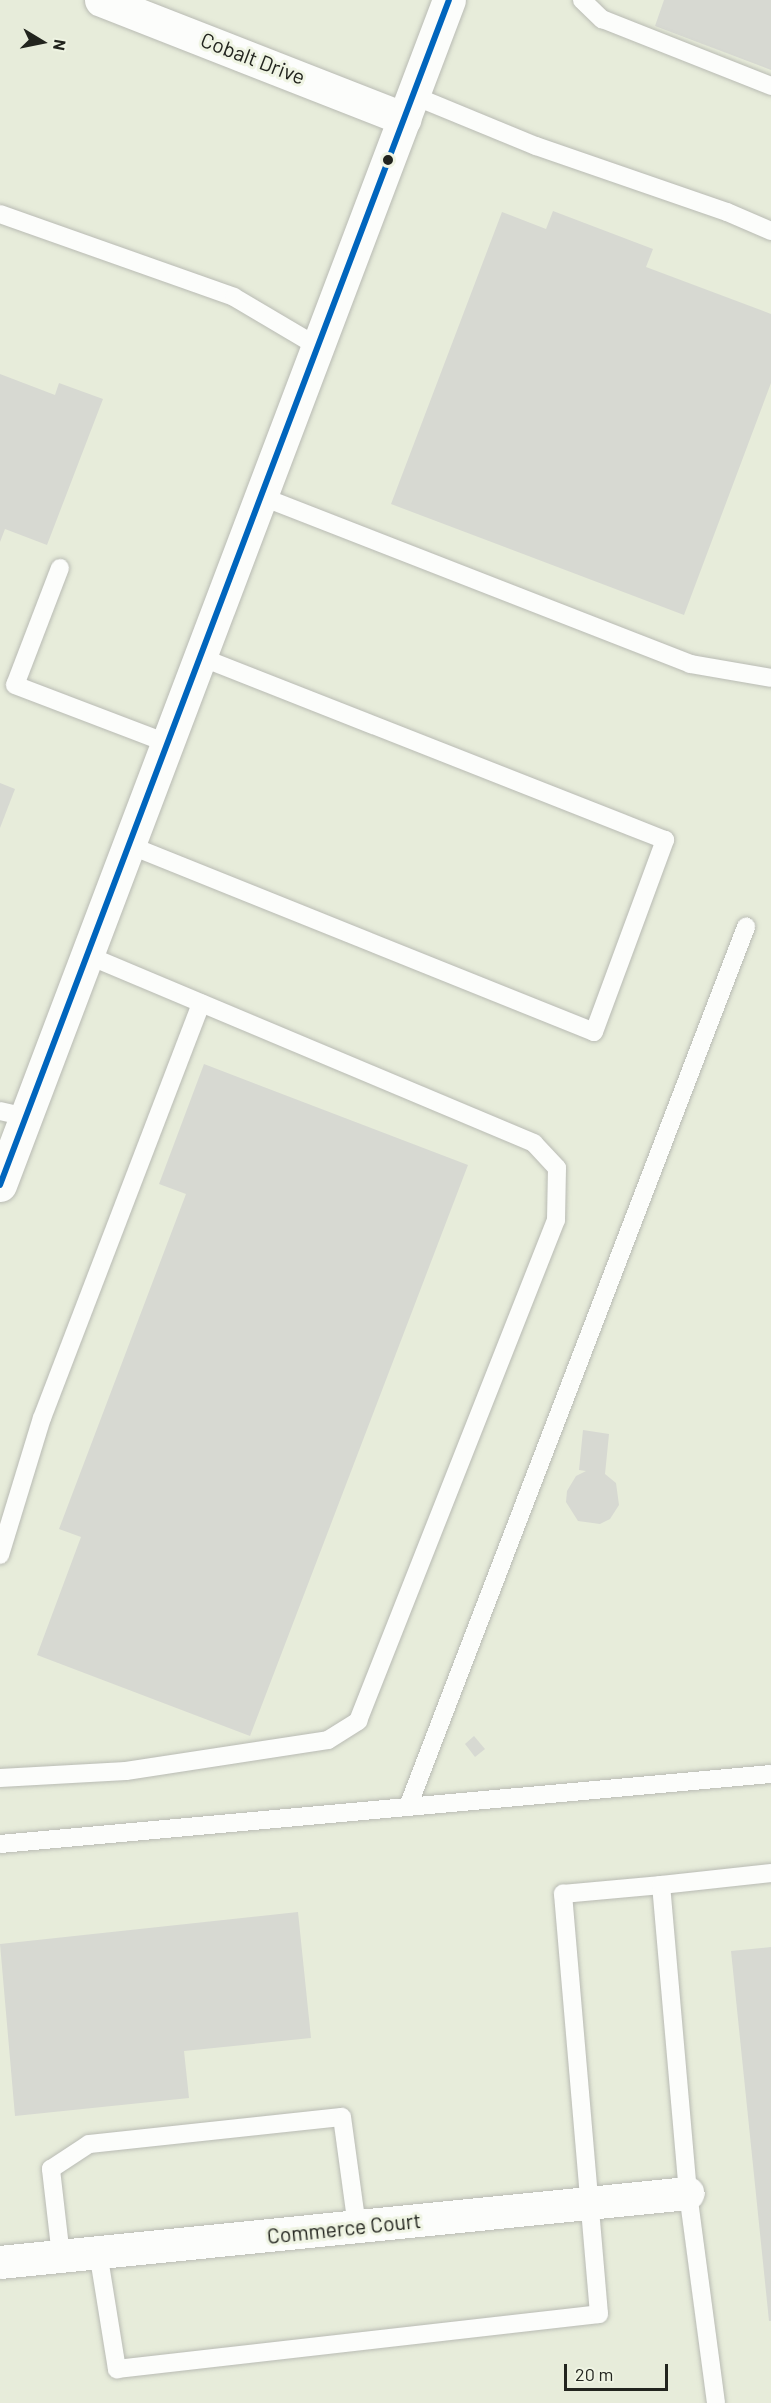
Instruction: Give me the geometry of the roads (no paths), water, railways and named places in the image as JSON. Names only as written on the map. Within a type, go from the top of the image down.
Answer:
[{"type":"street","name":"Cobalt Drive","points":[[101,0],[408,107]]},
{"type":"street","points":[[0,1185],[13,1114],[87,955],[449,0]]},
{"type":"street","name":"Commerce Court","points":[[0,2262],[688,2193]]},
{"type":"lane","points":[[582,0],[602,18],[771,86]]},
{"type":"lane","points":[[408,107],[536,146],[727,212],[771,231]]},
{"type":"lane","points":[[0,214],[234,297],[317,346]]},
{"type":"lane","points":[[260,496],[690,664],[771,678]]},
{"type":"lane","points":[[60,568],[15,685],[167,743]]},
{"type":"lane","points":[[129,845],[594,1032],[665,840],[200,657]]},
{"type":"lane","points":[[410,1804],[746,927]]},
{"type":"lane","points":[[0,1778],[126,1771],[328,1740],[358,1721],[556,1220],[557,1168],[534,1143],[87,955]]},
{"type":"lane","points":[[0,1555],[42,1418],[201,1003]]},
{"type":"lane","points":[[0,1844],[410,1804],[771,1774]]},
{"type":"lane","points":[[98,2252],[117,2369],[599,2314],[562,1894],[771,1873]]},
{"type":"lane","points":[[661,1885],[688,2193],[716,2403]]},
{"type":"lane","points":[[61,2256],[51,2169],[89,2144],[342,2117],[357,2226]]}]
